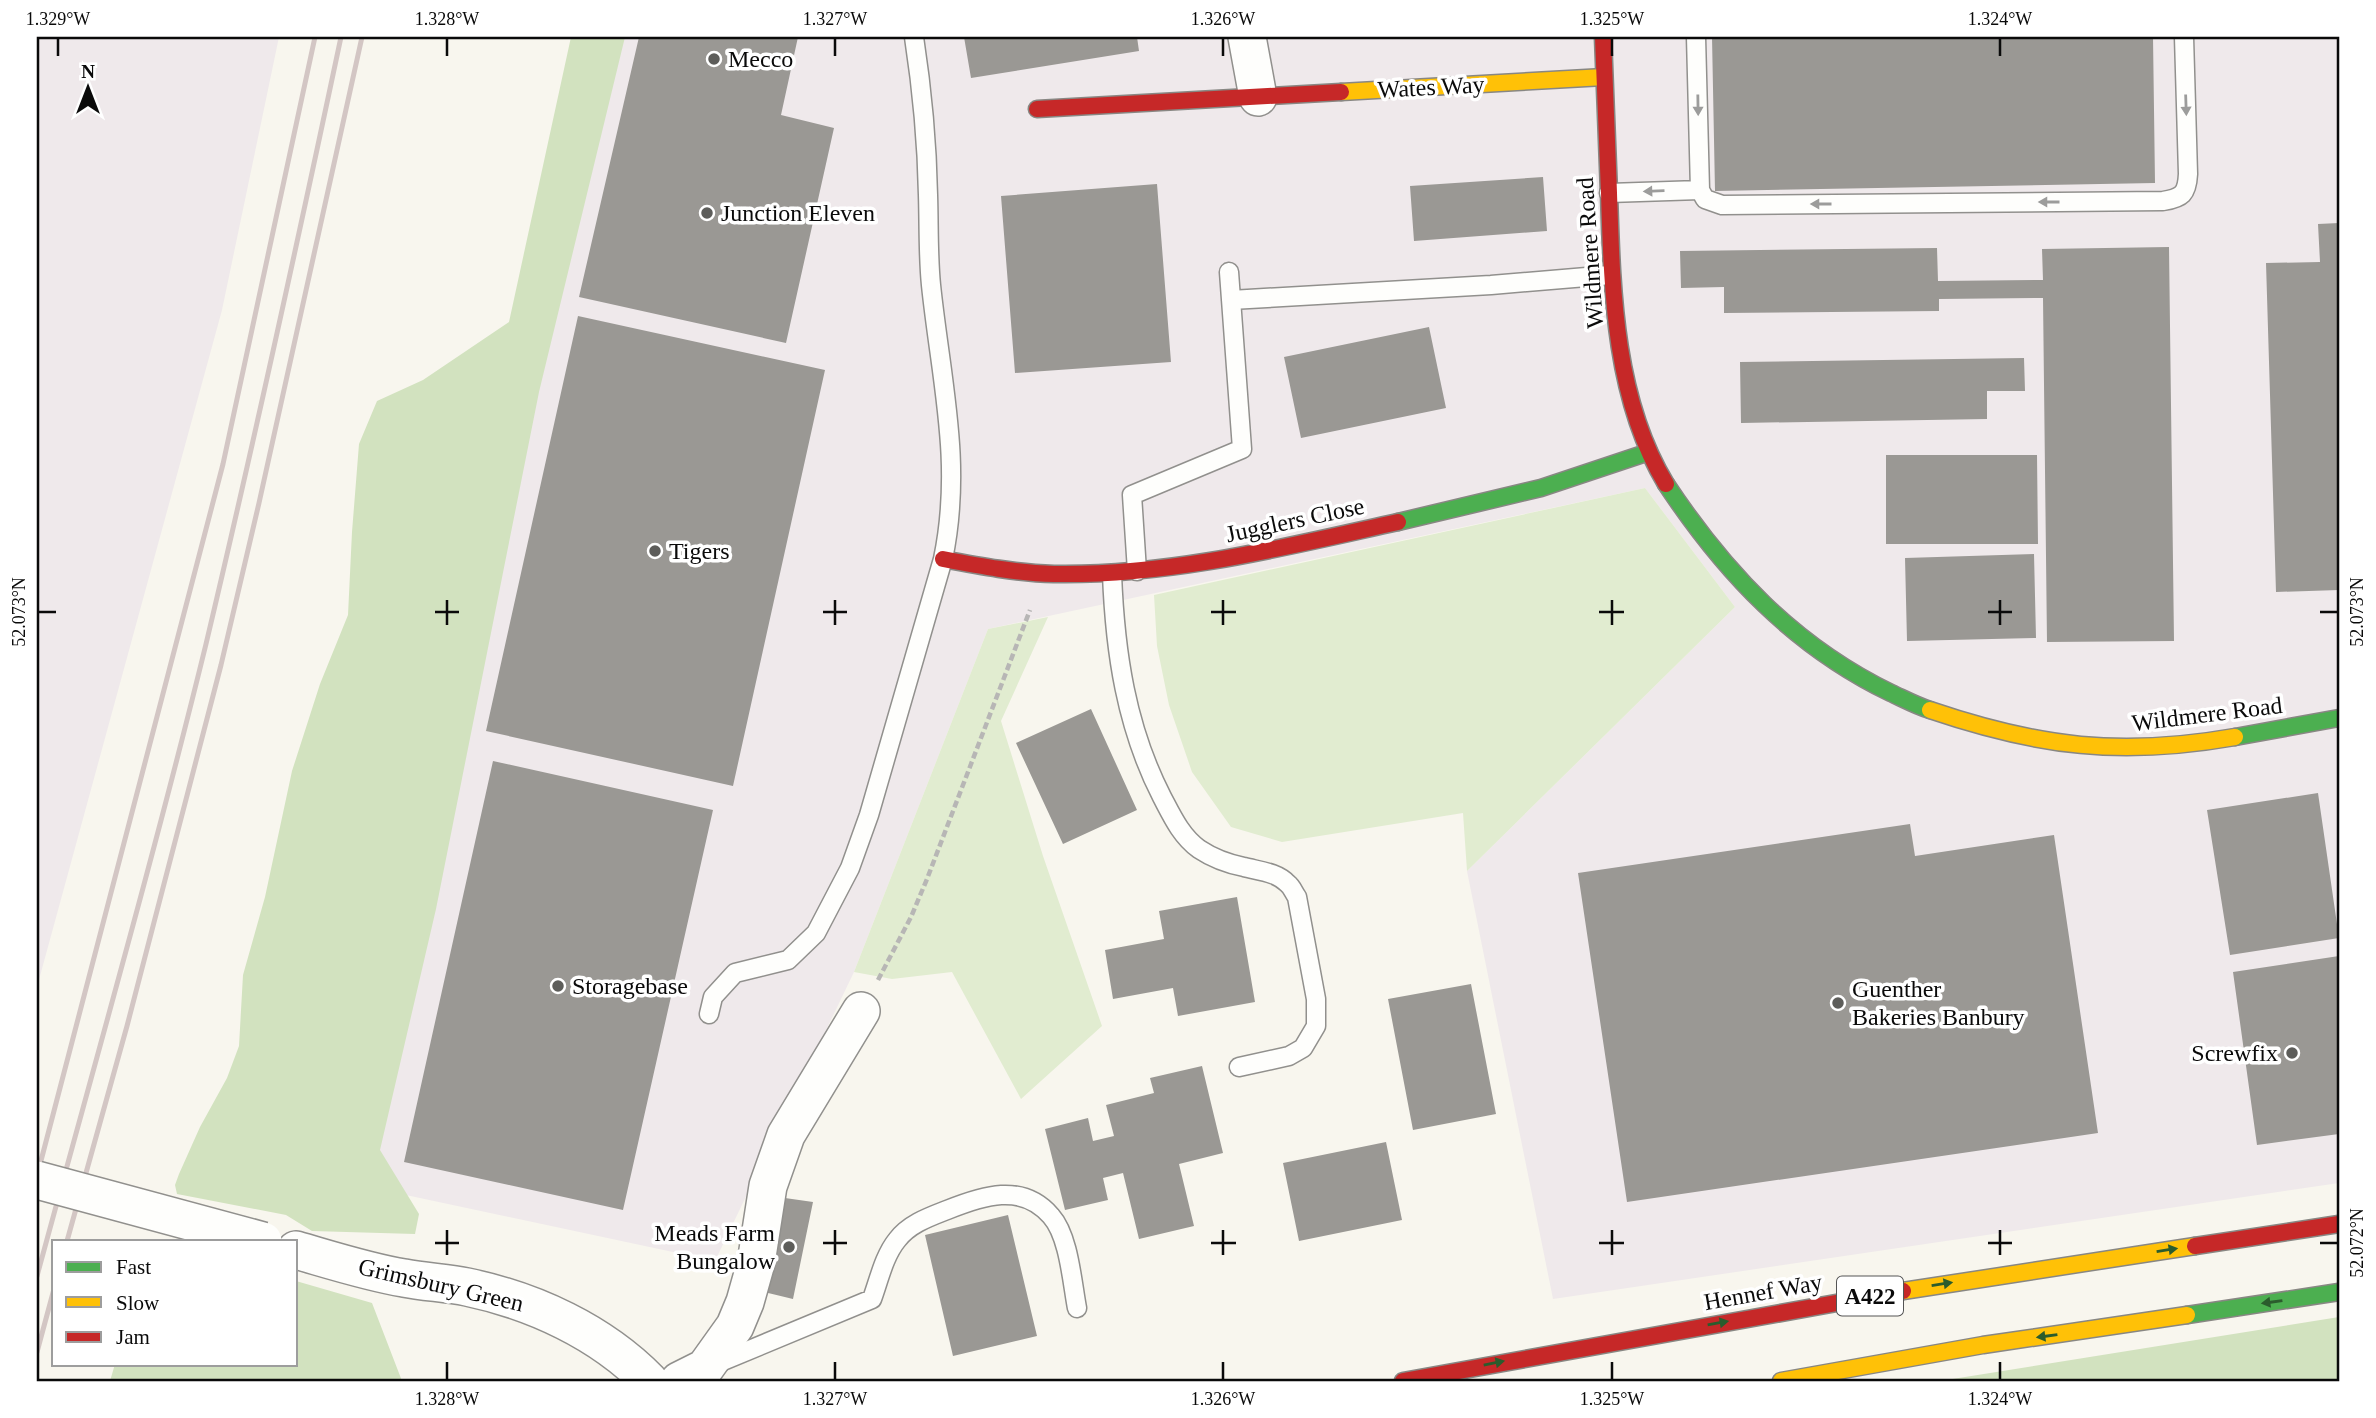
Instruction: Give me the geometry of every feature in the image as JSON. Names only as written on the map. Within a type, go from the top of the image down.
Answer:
[{"type":"main road","name":"Wildmere Road","points":[[1603,37],[1610,275],[1617,334],[1631,396],[1649,452],[1699,534],[1729,571],[1768,611],[1814,649],[1868,682],[1924,710],[1980,729],[2046,743],[2107,748],[2159,748],[2339,718]]},
{"type":"main road","name":"Wates Way","points":[[1037,109],[1604,77]]},
{"type":"main road","name":"Jugglers Close","points":[[943,559],[996,570],[1042,575],[1137,571],[1242,555],[1475,504],[1565,481],[1649,452]]},
{"type":"main road","name":"Hennef Way","points":[[1403,1381],[1874,1295],[2339,1224]]},
{"type":"main road","points":[[1781,1381],[1983,1345],[2339,1292]]},
{"type":"street","points":[[1247,37],[1258,97]]},
{"type":"street","points":[[692,1375],[735,1326],[745,1302],[755,1263],[768,1186],[786,1135],[861,1011]]},
{"type":"street","points":[[37,1180],[259,1240]]},
{"type":"street","name":"Grimsbury Green","points":[[305,1253],[402,1278],[466,1287],[513,1299],[555,1316],[601,1342],[633,1365],[649,1381]]},
{"type":"lane","points":[[709,1014],[713,997],[734,973],[788,960],[816,933],[850,868],[869,815],[943,559],[949,530],[952,452],[931,285],[925,137],[914,37]]},
{"type":"lane","points":[[1696,37],[1700,190],[1705,199],[1722,205],[2135,202],[2179,199],[2187,190],[2188,174],[2183,37]]},
{"type":"lane","points":[[1609,193],[1700,190]]},
{"type":"lane","points":[[1137,571],[1132,495],[1242,449],[1229,272]]},
{"type":"lane","points":[[1231,300],[1491,285],[1610,275]]},
{"type":"lane","points":[[1112,574],[1114,617],[1125,700],[1151,777],[1173,820],[1200,850],[1241,867],[1277,876],[1289,884],[1297,897],[1316,999],[1316,1026],[1312,1037],[1303,1048],[1289,1056],[1239,1067]]},
{"type":"lane","points":[[692,1375],[872,1299],[883,1267],[897,1239],[920,1220],[985,1195],[1018,1195],[1038,1204],[1052,1216],[1060,1231],[1077,1308]]},
{"type":"path","points":[[861,1011],[890,960],[927,879],[1042,575]]},
{"type":"shaded area","points":[[37,37],[279,37],[222,310],[37,987]]},
{"type":"shaded area","points":[[582,37],[2339,37],[2339,1183],[1553,1299],[1467,871],[1735,607],[1645,488],[988,629],[854,972],[715,1261],[345,1182]]},
{"type":"green space","points":[[571,37],[625,37],[539,392],[436,909],[380,1150],[419,1214],[415,1234],[312,1231],[286,1215],[177,1194],[175,1185],[179,1174],[200,1127],[227,1078],[239,1046],[243,975],[265,897],[292,771],[320,684],[348,615],[359,444],[377,401],[423,380],[509,322]]},
{"type":"green space","points":[[1645,488],[1735,607],[1467,871],[1463,813],[1282,842],[1231,827],[1192,772],[1169,705],[1157,646],[1154,595]]},
{"type":"green space","points":[[1048,617],[1001,721],[1043,856],[1102,1026],[1021,1099],[952,972],[892,979],[854,972],[988,629]]},
{"type":"green space","points":[[298,1282],[372,1303],[402,1381],[110,1381],[114,1366],[298,1366]]},
{"type":"green space","points":[[2339,1317],[2339,1381],[1940,1381]]},
{"type":"building","name":"Junction Eleven","points":[[639,37],[798,37],[781,115],[834,128],[786,343],[579,297]]},
{"type":"building","points":[[964,37],[1137,37],[1139,51],[971,78]]},
{"type":"building","points":[[1712,37],[2153,37],[2155,183],[1715,191]]},
{"type":"building","points":[[1543,177],[1547,231],[1414,241],[1410,186]]},
{"type":"building","points":[[1157,184],[1171,362],[1015,373],[1001,196]]},
{"type":"building","points":[[2339,223],[2339,590],[2276,592],[2266,263],[2320,262],[2318,224]]},
{"type":"building","points":[[2169,247],[2174,641],[2047,642],[2043,298],[1939,299],[1939,311],[1724,313],[1724,287],[1681,288],[1680,251],[1937,248],[1938,281],[2043,280],[2042,249]]},
{"type":"building","name":"Tigers","points":[[578,316],[825,370],[733,786],[486,731]]},
{"type":"building","points":[[1429,327],[1446,408],[1301,438],[1284,357]]},
{"type":"building","points":[[2024,358],[2025,391],[1987,391],[1987,419],[1741,423],[1740,362]]},
{"type":"building","points":[[1886,455],[2037,455],[2038,544],[1886,544]]},
{"type":"building","points":[[2034,554],[2036,638],[1907,641],[1905,558]]},
{"type":"building","points":[[1091,709],[1137,810],[1063,844],[1016,743]]},
{"type":"building","name":"Storagebase","points":[[493,761],[713,810],[623,1210],[404,1162]]},
{"type":"building","points":[[2318,793],[2339,938],[2230,955],[2207,810]]},
{"type":"building","name":"Guenther Bakeries Banbury","points":[[1910,824],[1915,856],[2054,835],[2098,1133],[1627,1202],[1578,873]]},
{"type":"building","points":[[1237,897],[1255,1002],[1178,1016],[1173,988],[1113,999],[1105,950],[1164,939],[1159,911]]},
{"type":"building","name":"Screwfix","points":[[2339,956],[2339,1134],[2257,1145],[2233,972]]},
{"type":"building","points":[[1471,984],[1496,1114],[1413,1130],[1388,999]]},
{"type":"building","points":[[1202,1066],[1223,1153],[1179,1164],[1194,1226],[1139,1239],[1123,1173],[1103,1178],[1108,1200],[1065,1210],[1045,1129],[1088,1118],[1093,1141],[1114,1136],[1106,1105],[1154,1093],[1150,1078]]},
{"type":"building","points":[[1386,1142],[1402,1220],[1299,1241],[1283,1163]]},
{"type":"building","name":"Meads Farm Bungalow","points":[[785,1198],[813,1202],[793,1299],[764,1292]]},
{"type":"building","points":[[1008,1215],[1037,1336],[953,1356],[925,1235]]},
{"type":"railway","points":[[37,1176],[223,464],[315,37]]},
{"type":"railway","points":[[37,1276],[145,882],[206,644],[341,37]]},
{"type":"railway","points":[[67,1240],[127,1026],[221,665],[362,37]]},
{"type":"railway","points":[[37,1352],[52,1296]]},
{"type":"traffic: fast","points":[[1398,522],[1541,488],[1649,452]]},
{"type":"traffic: fast","points":[[1666,484],[1712,548],[1764,604],[1793,630],[1856,674],[1930,710]]},
{"type":"traffic: fast","points":[[2235,737],[2339,718]]},
{"type":"traffic: fast","points":[[2187,1315],[2339,1292]]},
{"type":"traffic: slow","points":[[1341,92],[1604,77]]},
{"type":"traffic: slow","points":[[1930,710],[2008,733],[2081,745],[2155,746],[2235,737]]},
{"type":"traffic: slow","points":[[1903,1291],[2195,1246]]},
{"type":"traffic: slow","points":[[1781,1381],[1983,1345],[2187,1315]]},
{"type":"traffic: jam","points":[[1603,37],[1612,267],[1619,343],[1636,416],[1649,451],[1666,484]]},
{"type":"traffic: jam","points":[[1037,109],[1341,92]]},
{"type":"traffic: jam","points":[[943,559],[999,569],[1054,574],[1141,570],[1228,558],[1398,522]]},
{"type":"traffic: jam","points":[[2195,1246],[2339,1224]]},
{"type":"traffic: jam","points":[[1403,1381],[1903,1291]]},
{"type":"place","name":"Mecco","points":[[714,59]]},
{"type":"place","name":"Junction Eleven","points":[[707,213]]},
{"type":"place","name":"Tigers","points":[[655,551]]},
{"type":"place","name":"Storagebase","points":[[558,986]]},
{"type":"place","name":"Guenther Bakeries Banbury","points":[[1838,1003]]},
{"type":"place","name":"Screwfix","points":[[2292,1053]]},
{"type":"place","name":"Meads Farm Bungalow","points":[[789,1247]]}]
